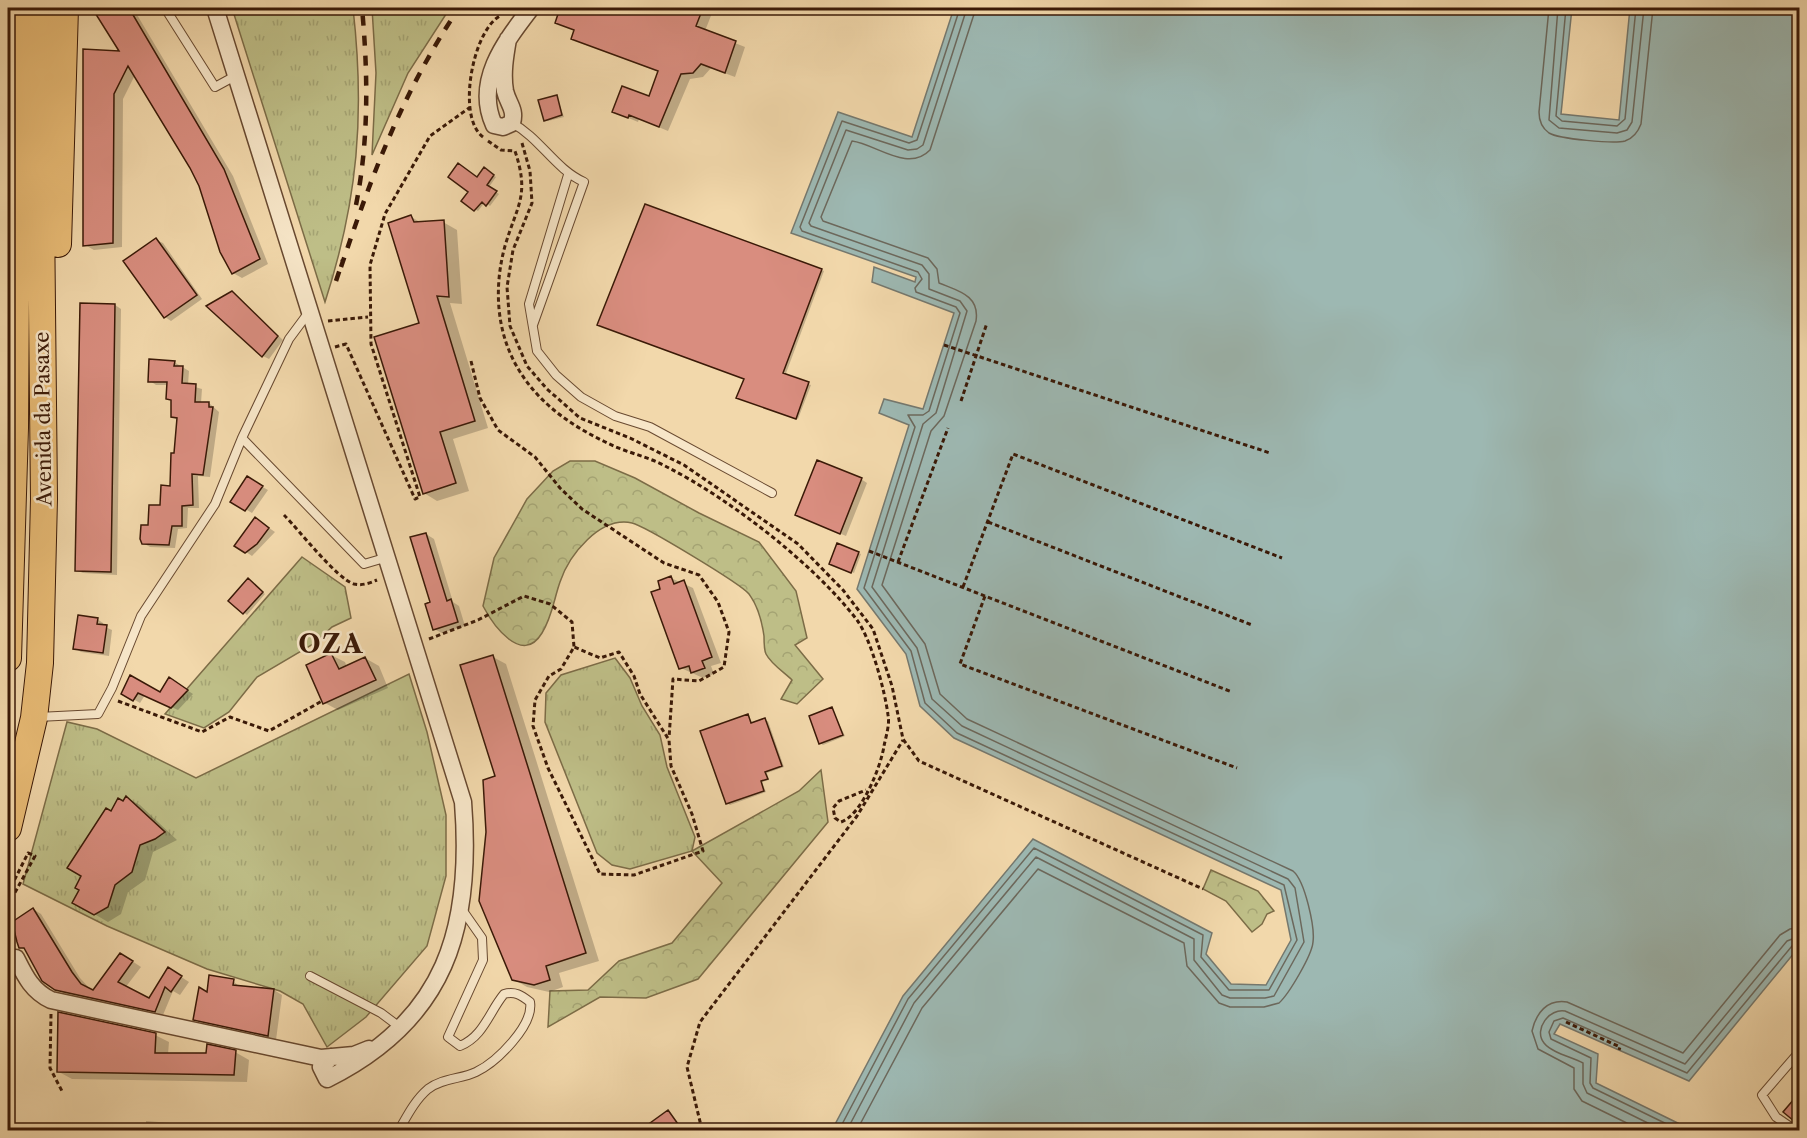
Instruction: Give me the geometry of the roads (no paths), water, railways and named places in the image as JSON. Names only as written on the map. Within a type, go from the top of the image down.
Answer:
[{"type":"main road","name":"Avenida da Pasaxe","points":[[8,658],[9,528],[15,428],[18,8]]},
{"type":"main road","name":"Avenida da Pasaxe","points":[[8,828],[34,718],[40,663],[44,499],[39,117],[41,8]]},
{"type":"main road","points":[[44,499],[57,271],[65,8]]},
{"type":"main road","points":[[8,402],[15,428]]},
{"type":"street","points":[[507,39],[504,69],[505,92],[519,126],[503,127],[494,125],[486,97],[493,66],[507,39],[531,8]]},
{"type":"street","points":[[214,11],[237,75],[311,309],[463,802],[465,857],[460,908],[446,962],[435,985],[421,1006],[384,1044],[355,1065],[327,1079],[321,1067],[331,1057]]},
{"type":"street","points":[[16,958],[31,985],[40,995],[51,1000],[321,1058],[354,1055],[384,1044]]},
{"type":"lane","points":[[165,8],[215,87],[237,75]]},
{"type":"lane","points":[[519,126],[568,175],[584,182],[532,328]]},
{"type":"lane","points":[[568,175],[529,304],[537,351],[556,375],[581,397],[615,416],[650,427],[772,493]]},
{"type":"lane","points":[[34,718],[98,714],[108,697],[141,616],[215,504],[242,438],[289,339],[311,309]]},
{"type":"lane","points":[[242,438],[364,564],[388,557]]},
{"type":"lane","points":[[399,1131],[410,1109],[429,1088],[477,1072],[507,1048],[525,1027],[532,1010],[530,1002],[522,996],[513,992],[504,994],[480,1033],[469,1042],[460,1046],[448,1037],[483,960],[482,938],[460,908]]},
{"type":"lane","points":[[310,976],[381,1013],[401,1029]]},
{"type":"lane","points":[[1796,1131],[1776,1117],[1762,1095],[1800,1051]]},
{"type":"water","points":[[954,8],[1572,8],[1561,114],[1619,120],[1630,8],[1799,8],[1799,947],[1689,1081],[1560,1024],[1554,1034],[1598,1054],[1596,1083],[1692,1130],[832,1130],[903,996],[1033,839],[1212,933],[1206,954],[1231,984],[1266,985],[1291,940],[1281,890],[954,738],[920,706],[906,654],[857,589],[909,425],[879,413],[884,399],[923,409],[954,313],[872,282],[874,267],[915,282],[916,277],[791,233],[838,112],[912,137]]},
{"type":"railway","points":[[356,205],[363,156],[366,106],[362,8]]},
{"type":"railway","points":[[341,267],[365,198],[405,101],[459,8]]},
{"type":"railway","points":[[336,281],[343,260]]},
{"type":"district","name":"OZA","points":[[331,644]]}]
